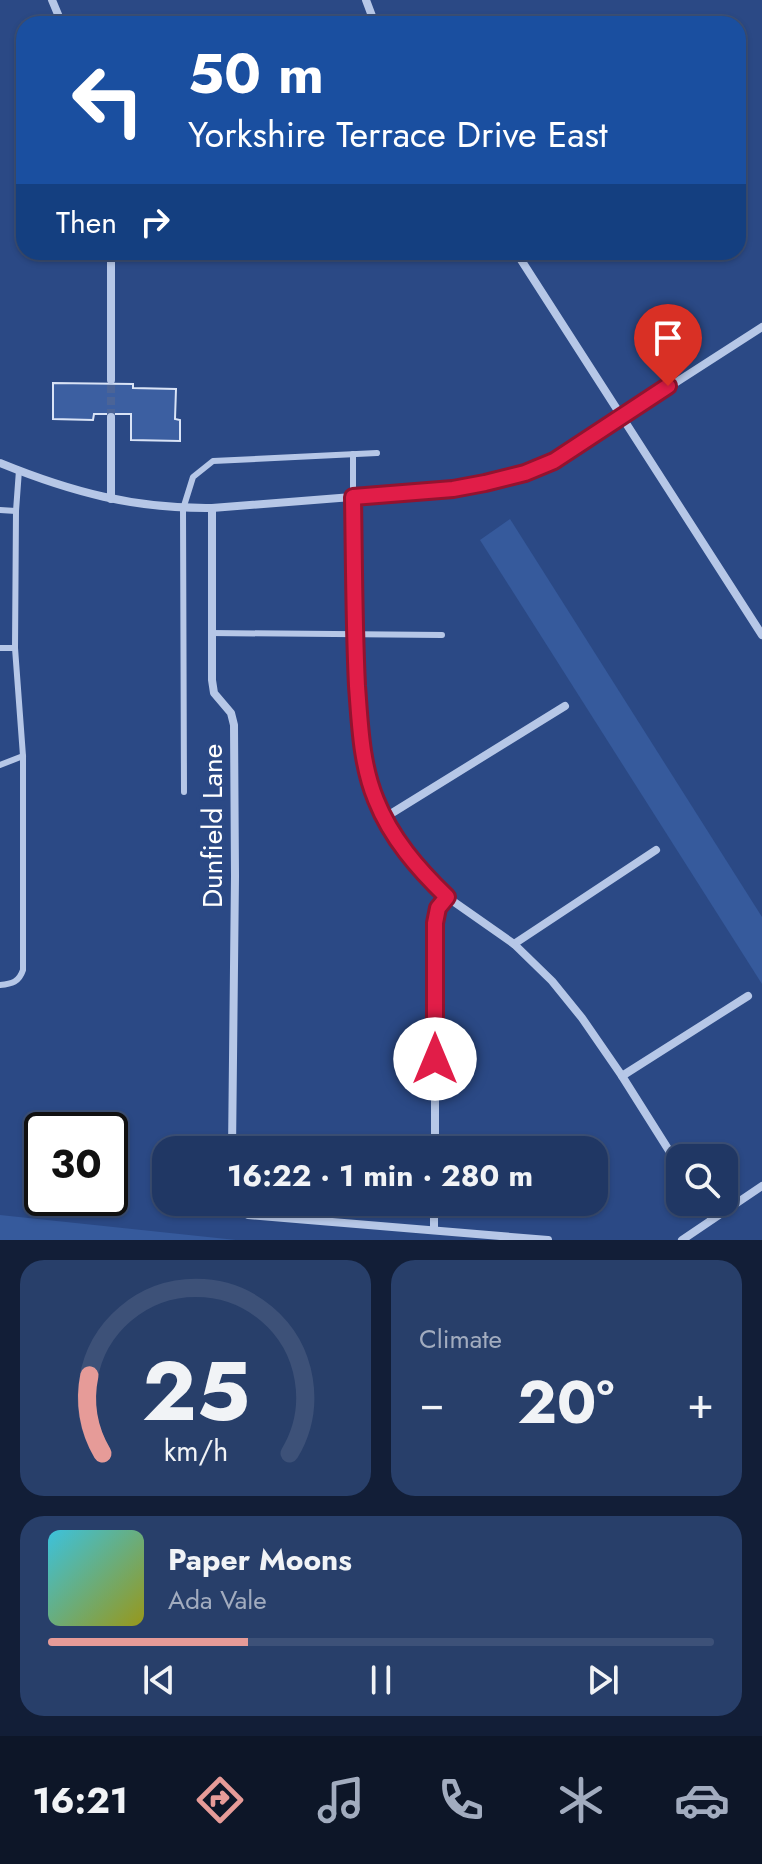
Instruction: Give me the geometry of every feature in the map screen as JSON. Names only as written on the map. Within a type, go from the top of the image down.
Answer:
[{"type":"street","points":[[111,260],[111,380]]},
{"type":"street","points":[[521,260],[762,635]]},
{"type":"street","points":[[0,463],[49,483],[111,499],[183,509],[453,489],[525,473],[554,461],[762,327]]},
{"type":"street","points":[[111,417],[111,499]]},
{"type":"street","points":[[353,497],[360,725],[365,762],[384,818],[421,872],[447,897],[514,944],[552,981],[582,1018],[666,1146]]},
{"type":"street","name":"Dunfield Lane","points":[[212,508],[212,680],[214,693],[231,713],[234,725],[232,1136]]},
{"type":"street","points":[[384,818],[565,706]]},
{"type":"street","points":[[514,944],[656,850]]},
{"type":"street","points":[[435,1136],[435,923],[438,908],[447,897]]},
{"type":"street","points":[[622,1076],[748,996]]},
{"type":"street","points":[[682,1240],[762,1187]]},
{"type":"street","points":[[260,1216],[548,1240]]},
{"type":"street","points":[[434,1216],[434,1230]]},
{"type":"lane","points":[[184,792],[183,509],[193,477],[213,461],[377,453]]},
{"type":"lane","points":[[353,454],[353,497]]},
{"type":"lane","points":[[0,985],[14,983],[23,970],[23,756],[15,648],[19,470]]},
{"type":"lane","points":[[0,510],[16,511]]},
{"type":"lane","points":[[211,633],[442,635]]},
{"type":"lane","points":[[0,648],[15,648]]},
{"type":"lane","points":[[0,765],[23,756]]},
{"type":"shaded area","points":[[510,519],[762,917],[762,984],[480,540]]},
{"type":"shaded area","points":[[0,1215],[236,1240],[0,1240]]},
{"type":"building","points":[[53,383],[133,384],[133,388],[176,389],[175,419],[180,420],[180,441],[131,440],[131,414],[94,414],[93,420],[53,419]]},
{"type":"tunnel","points":[[111,380],[111,417]]},
{"type":"route","points":[[435,1059],[435,923],[438,908],[447,897],[421,872],[401,846],[375,798],[365,762],[355,635],[353,497],[453,489],[525,473],[554,461],[668,386]]}]
